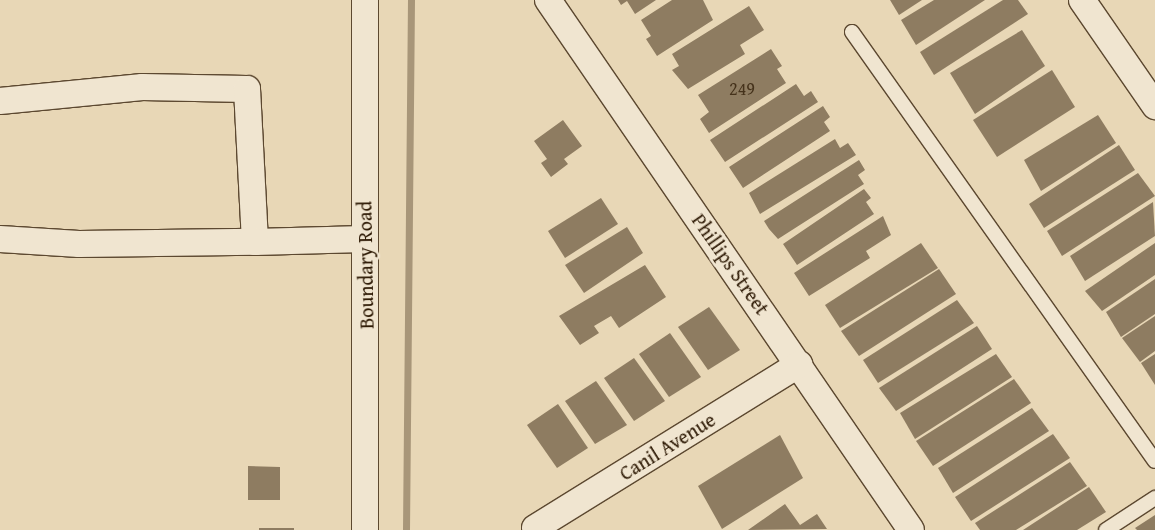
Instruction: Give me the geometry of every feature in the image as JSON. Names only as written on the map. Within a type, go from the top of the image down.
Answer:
[{"type":"street","name":"Boundary Road","points":[[365,0],[365,530]]},
{"type":"street","name":"Phillips Street","points":[[548,0],[911,530]]},
{"type":"street","points":[[1082,0],[1155,106]]},
{"type":"street","points":[[0,101],[142,87],[247,89],[255,242]]},
{"type":"street","points":[[0,239],[78,244],[364,239]]},
{"type":"street","name":"Canil Avenue","points":[[535,528],[799,364]]},
{"type":"lane","points":[[852,32],[1155,462]]},
{"type":"lane","points":[[1106,530],[1155,498]]},
{"type":"building","points":[[618,0],[656,0],[635,14],[627,1],[621,5]]},
{"type":"building","points":[[672,0],[703,0],[713,20],[657,56],[646,39],[651,36],[641,20]]},
{"type":"building","points":[[890,0],[922,0],[899,15]]},
{"type":"building","points":[[934,0],[985,0],[916,45],[901,20]]},
{"type":"building","points":[[1003,0],[1018,0],[1028,14],[934,75],[920,52]]},
{"type":"building","points":[[749,6],[764,30],[740,45],[745,54],[688,89],[672,70],[679,66],[672,54]]},
{"type":"building","points":[[1022,30],[1045,66],[975,114],[950,73]]},
{"type":"building","points":[[771,49],[782,66],[777,69],[786,83],[709,133],[700,119],[709,112],[698,95]]},
{"type":"building","points":[[1052,70],[1075,107],[997,157],[973,120]]},
{"type":"building","points":[[796,84],[804,96],[811,91],[818,102],[725,162],[710,140]]},
{"type":"building","points":[[823,106],[830,117],[824,122],[830,131],[743,188],[729,167]]},
{"type":"building","points":[[1098,115],[1116,143],[1041,191],[1024,160]]},
{"type":"building","points":[[563,120],[582,146],[564,159],[568,164],[551,177],[541,163],[547,159],[534,141]]},
{"type":"building","points":[[835,139],[840,148],[848,143],[856,155],[760,214],[749,193]]},
{"type":"building","points":[[1119,145],[1135,170],[1044,228],[1029,204]]},
{"type":"building","points":[[859,160],[865,170],[858,175],[864,184],[778,239],[769,229],[764,221]]},
{"type":"building","points":[[1138,173],[1155,196],[1062,256],[1047,231]]},
{"type":"building","points":[[864,189],[871,198],[866,202],[874,214],[797,265],[783,244]]},
{"type":"building","points":[[601,198],[618,224],[565,258],[548,231]]},
{"type":"building","points":[[1153,202],[1155,236],[1085,281],[1070,256]]},
{"type":"building","points":[[883,216],[891,235],[866,251],[870,258],[809,296],[794,273]]},
{"type":"building","points":[[627,227],[643,253],[584,293],[565,265]]},
{"type":"building","points":[[921,243],[938,268],[840,328],[825,305]]},
{"type":"building","points":[[1155,243],[1155,275],[1102,311],[1085,291]]},
{"type":"building","points":[[645,265],[666,297],[619,328],[611,316],[594,326],[599,333],[580,345],[559,316]]},
{"type":"building","points":[[939,269],[956,294],[859,356],[841,331]]},
{"type":"building","points":[[1155,279],[1155,314],[1121,337],[1106,312]]},
{"type":"building","points":[[957,300],[974,323],[878,383],[863,360]]},
{"type":"building","points":[[709,307],[740,350],[708,370],[678,327]]},
{"type":"building","points":[[1155,316],[1155,351],[1140,362],[1122,338]]},
{"type":"building","points":[[977,326],[992,349],[896,411],[879,388]]},
{"type":"building","points":[[670,333],[701,377],[669,397],[639,354]]},
{"type":"building","points":[[996,354],[1012,377],[915,439],[900,413]]},
{"type":"building","points":[[1155,354],[1155,385],[1141,363]]},
{"type":"building","points":[[634,358],[665,401],[634,421],[604,378]]},
{"type":"building","points":[[1014,379],[1031,403],[933,466],[916,441]]},
{"type":"building","points":[[596,381],[627,425],[595,444],[565,401]]},
{"type":"building","points":[[558,404],[588,448],[557,468],[527,425]]},
{"type":"building","points":[[1032,408],[1049,431],[953,493],[938,468]]},
{"type":"building","points":[[1053,434],[1070,458],[971,521],[955,497]]},
{"type":"building","points":[[780,435],[803,478],[722,529],[698,486]]},
{"type":"building","points":[[1070,462],[1087,486],[1016,530],[980,530],[975,523]]},
{"type":"building","points":[[248,466],[280,467],[280,500],[248,500]]},
{"type":"building","points":[[1089,487],[1106,512],[1077,530],[1023,530]]},
{"type":"building","points":[[785,504],[800,525],[817,514],[827,529],[748,530]]},
{"type":"building","points":[[1155,515],[1155,530],[1137,530],[1135,528]]},
{"type":"building","points":[[259,528],[294,528],[294,530],[259,530]]},
{"type":"waterway","points":[[406,530],[411,0]]}]
